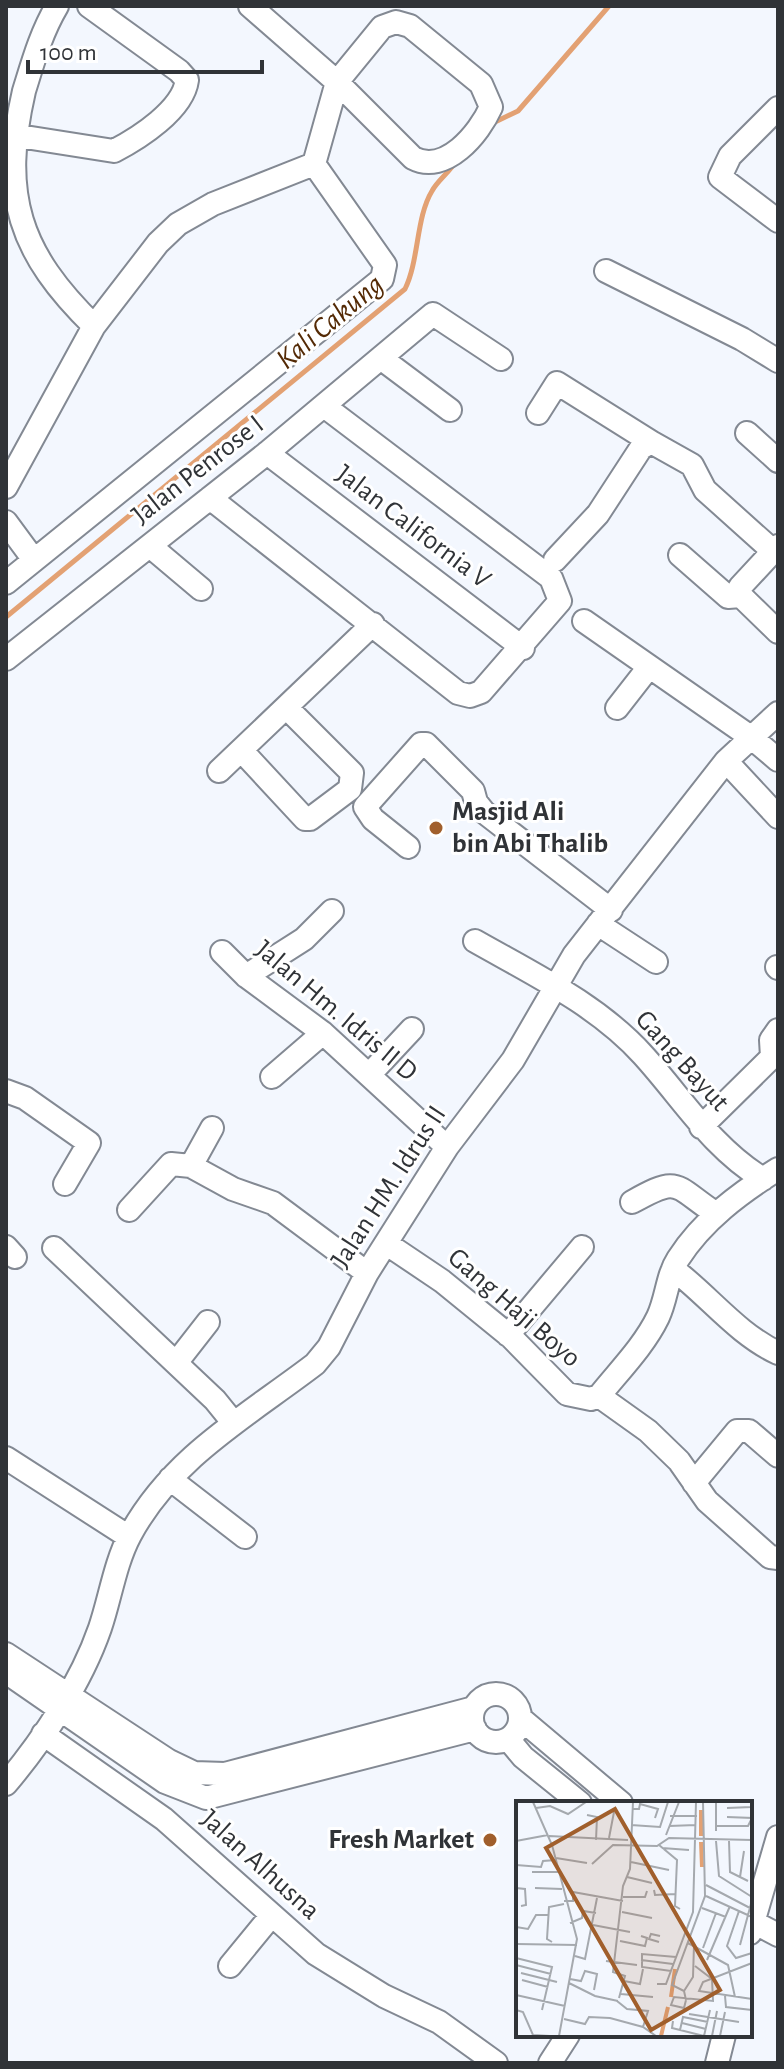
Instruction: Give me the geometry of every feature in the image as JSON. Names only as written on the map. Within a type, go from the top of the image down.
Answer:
[{"type":"street","points":[[57,6],[36,50],[9,134],[10,186],[20,224],[37,262],[61,294],[94,326]]},
{"type":"street","points":[[9,134],[114,151],[176,106],[185,95],[187,80],[179,71],[89,6]]},
{"type":"street","points":[[250,6],[337,82],[413,158],[425,165],[441,163],[484,123],[491,107],[481,84],[410,26],[396,22],[382,27],[337,82],[314,164]]},
{"type":"street","points":[[778,108],[736,149],[720,177],[778,221]]},
{"type":"street","points":[[6,487],[94,326],[158,243],[178,224],[213,204],[314,164]]},
{"type":"street","points":[[6,583],[382,279],[385,265],[314,164]]},
{"type":"street","points":[[606,271],[742,339],[778,361]]},
{"type":"street","name":"Jalan Penrose I","points":[[6,659],[267,453],[433,314],[501,359]]},
{"type":"street","points":[[382,359],[450,410]]},
{"type":"street","points":[[538,413],[557,383],[692,465],[705,490],[776,548],[740,587],[741,596],[778,632]]},
{"type":"street","points":[[210,498],[458,693],[470,696],[481,692],[523,648],[560,601],[551,578],[324,406]]},
{"type":"street","points":[[747,433],[778,461]]},
{"type":"street","points":[[555,560],[584,532],[641,448],[651,442]]},
{"type":"street","name":"Jalan California V","points":[[267,453],[523,648]]},
{"type":"street","points":[[6,522],[34,560]]},
{"type":"street","points":[[150,546],[201,589]]},
{"type":"street","points":[[680,555],[728,597],[741,596]]},
{"type":"street","points":[[584,621],[752,738],[778,760]]},
{"type":"street","points":[[219,771],[373,624]]},
{"type":"street","points":[[617,708],[649,667]]},
{"type":"street","points":[[241,750],[305,819],[310,819],[350,789],[352,773],[287,708]]},
{"type":"street","name":"Jalan HM. Idrus II","points":[[43,1734],[99,1632],[129,1537],[170,1479],[232,1421],[270,1399],[315,1364],[329,1347],[367,1273],[447,1147],[513,1060],[553,985],[665,835],[726,761],[778,713]]},
{"type":"street","points":[[408,847],[373,819],[365,807],[421,744],[426,744],[473,791],[476,802],[484,812],[656,962]]},
{"type":"street","points":[[726,761],[778,817]]},
{"type":"street","points":[[246,976],[304,939],[332,911]]},
{"type":"street","name":"Gang Bayut","points":[[475,941],[553,985],[598,1015],[642,1054],[726,1153],[770,1174]]},
{"type":"street","name":"Jalan Hm. Idris II D","points":[[222,952],[246,976],[323,1033],[447,1147]]},
{"type":"street","points":[[369,1075],[412,1029]]},
{"type":"street","points":[[701,1127],[776,1056],[771,1040],[778,1030]]},
{"type":"street","points":[[272,1077],[323,1033]]},
{"type":"street","points":[[6,1091],[25,1098],[89,1143],[65,1184]]},
{"type":"street","points":[[191,1166],[212,1128]]},
{"type":"street","points":[[129,1210],[171,1164],[191,1166],[233,1189],[273,1203],[367,1273]]},
{"type":"street","name":"Gang Haji Boyo","points":[[387,1244],[442,1281],[508,1335],[567,1394],[591,1399],[599,1396],[657,1319],[673,1269],[715,1213],[770,1174]]},
{"type":"street","points":[[632,1202],[670,1184],[679,1185],[715,1213]]},
{"type":"street","points":[[508,1335],[582,1247]]},
{"type":"street","points":[[54,1248],[176,1363],[232,1421]]},
{"type":"street","points":[[673,1269],[700,1289],[722,1314],[778,1353]]},
{"type":"street","points":[[176,1363],[208,1322]]},
{"type":"street","points":[[599,1396],[648,1431],[679,1461],[725,1519],[770,1557],[778,1558]]},
{"type":"street","points":[[694,1483],[737,1431],[749,1431],[778,1456]]},
{"type":"street","points":[[6,1458],[129,1537]]},
{"type":"street","points":[[170,1479],[245,1537]]},
{"type":"street","points":[[6,1654],[165,1782],[206,1798],[474,1719],[490,1695],[504,1696],[515,1705],[520,1718],[619,1801]]},
{"type":"street","points":[[6,1672],[64,1700]]},
{"type":"street","points":[[474,1719],[490,1741],[508,1739],[516,1730],[520,1718]]},
{"type":"street","points":[[6,1784],[43,1734]]},
{"type":"street","name":"Jalan Alhusna","points":[[43,1734],[164,1819],[316,1954],[384,1996],[439,2022],[496,2063]]},
{"type":"street","points":[[508,1739],[523,1757],[578,1801]]},
{"type":"street","points":[[778,1837],[752,1916],[778,1935]]},
{"type":"street","points":[[230,1966],[271,1916]]},
{"type":"street","points":[[550,2063],[567,2037]]},
{"type":"street","points":[[717,2063],[724,2037]]},
{"type":"waterway","name":"Kali Cakung","points":[[493,123],[518,111],[609,6]]},
{"type":"waterway","name":"Kali Cakung","points":[[6,617],[405,289],[427,202],[434,187],[456,161]]},
{"type":"place","name":"Masjid Ali bin Abi Thalib","points":[[436,828]]},
{"type":"place","name":"Fresh Market","points":[[490,1840]]}]
